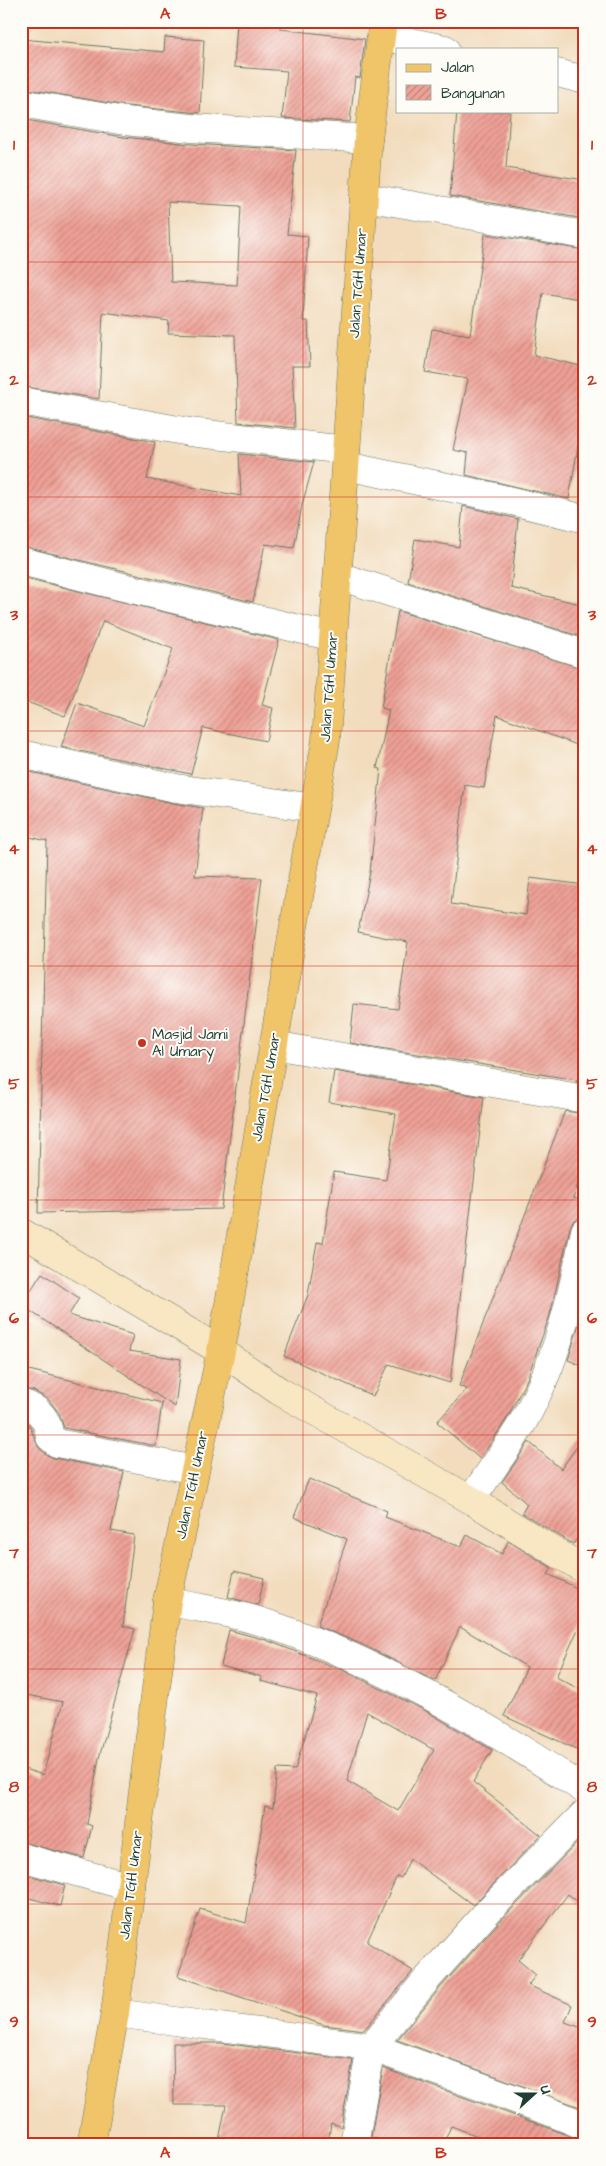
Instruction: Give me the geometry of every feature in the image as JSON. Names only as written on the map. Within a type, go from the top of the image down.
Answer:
[{"type":"main road","name":"Jalan TGH Umar","points":[[91,2145],[115,2013],[167,1601],[221,1351],[326,740],[368,139],[382,28]]},
{"type":"street","points":[[382,28],[443,48]]},
{"type":"street","points":[[558,74],[585,80]]},
{"type":"street","points":[[21,103],[125,121],[192,128],[368,139]]},
{"type":"street","points":[[364,196],[585,235]]},
{"type":"street","points":[[21,401],[189,432],[346,458],[585,519]]},
{"type":"street","points":[[21,561],[333,637]]},
{"type":"street","points":[[338,576],[585,654]]},
{"type":"street","points":[[21,754],[176,788],[314,808]]},
{"type":"street","points":[[273,1046],[585,1099]]},
{"type":"street","points":[[471,1500],[532,1405],[550,1366],[574,1282],[585,1231]]},
{"type":"street","points":[[21,1232],[221,1351],[279,1391],[471,1500],[585,1570]]},
{"type":"street","points":[[21,1403],[32,1406],[40,1412],[50,1437],[57,1443],[195,1470]]},
{"type":"street","points":[[167,1601],[268,1624],[332,1648],[377,1668],[510,1741],[585,1790]]},
{"type":"street","points":[[354,2145],[371,2047],[428,1978],[490,1910],[585,1812]]},
{"type":"street","points":[[21,1857],[131,1887]]},
{"type":"street","points":[[115,2013],[371,2047],[585,2126]]},
{"type":"building","points":[[237,22],[281,25],[281,29],[365,39],[360,78],[355,77],[350,122],[282,118],[287,71],[234,67]]},
{"type":"building","points":[[165,37],[204,40],[200,113],[127,106],[21,88],[21,39],[164,52]]},
{"type":"building","points":[[457,112],[510,112],[506,168],[585,180],[585,219],[450,196]]},
{"type":"building","points":[[26,120],[123,137],[191,144],[296,150],[287,234],[308,236],[303,321],[308,321],[310,366],[292,366],[295,428],[238,422],[235,335],[168,333],[169,321],[103,312],[99,399],[21,386],[21,145]],"holes":[[[168,202],[241,206],[237,285],[171,282]]]},
{"type":"building","points":[[485,234],[585,250],[585,300],[543,293],[534,355],[585,367],[585,405],[569,499],[466,475],[468,453],[453,450],[468,379],[425,372],[432,329],[470,335]]},
{"type":"building","points":[[21,417],[155,442],[147,479],[241,496],[239,454],[314,462],[302,505],[294,548],[265,544],[253,602],[21,546]]},
{"type":"building","points":[[463,506],[518,519],[511,588],[585,605],[585,638],[408,582],[415,539],[459,547]]},
{"type":"building","points":[[21,577],[279,640],[262,705],[273,708],[266,741],[203,728],[191,774],[61,747],[77,703],[144,726],[173,649],[103,621],[65,716],[21,700]]},
{"type":"building","points":[[398,611],[585,669],[585,748],[497,715],[484,788],[465,785],[451,904],[526,915],[530,878],[585,885],[585,1083],[576,1082],[577,1080],[350,1043],[354,1004],[398,1009],[408,942],[358,932],[370,872],[381,769],[377,768],[389,710],[381,708]]},
{"type":"building","name":"Masjid Jami Al Umary","points":[[21,770],[203,808],[195,876],[262,878],[221,1209],[38,1213],[47,841],[21,835]]},
{"type":"building","points":[[334,1071],[484,1097],[450,1383],[389,1364],[373,1396],[284,1356],[308,1295],[317,1242],[323,1243],[334,1172],[386,1180],[396,1114],[329,1102]]},
{"type":"building","points":[[565,1111],[585,1114],[585,1155],[574,1198],[585,1201],[585,1216],[574,1220],[570,1227],[550,1315],[527,1379],[506,1420],[480,1459],[437,1422],[467,1389],[459,1386]]},
{"type":"building","points":[[42,1273],[79,1298],[69,1315],[133,1335],[129,1351],[181,1359],[175,1407],[21,1305]]},
{"type":"building","points":[[585,1304],[585,1367],[568,1360]]},
{"type":"building","points":[[21,1368],[162,1403],[156,1446],[64,1428],[59,1413],[49,1400],[34,1391],[21,1388]]},
{"type":"building","points":[[21,1420],[29,1425],[39,1448],[47,1455],[124,1472],[111,1531],[134,1535],[123,1626],[135,1629],[99,1758],[87,1824],[92,1826],[84,1858],[21,1842],[21,1768],[43,1775],[63,1702],[21,1694]]},
{"type":"building","points":[[585,1435],[585,1530],[573,1544],[522,1513],[527,1504],[502,1482],[529,1442],[561,1469]]},
{"type":"building","points":[[309,1479],[387,1511],[385,1517],[461,1547],[467,1535],[502,1554],[508,1541],[552,1568],[548,1574],[585,1592],[585,1614],[556,1677],[585,1692],[585,1753],[504,1716],[527,1667],[460,1627],[435,1681],[361,1644],[317,1626],[347,1539],[294,1517]]},
{"type":"building","points":[[234,1571],[264,1578],[258,1605],[228,1597]]},
{"type":"building","points":[[229,1630],[266,1640],[347,1672],[426,1711],[492,1750],[473,1782],[541,1835],[473,1905],[410,1859],[401,1878],[397,1876],[367,1942],[413,1971],[364,2030],[324,2025],[178,1976],[200,1909],[246,1923],[265,1806],[273,1808],[277,1769],[295,1770],[317,1696],[261,1681],[262,1677],[221,1666]],"holes":[[[367,1712],[434,1750],[398,1811],[347,1781]]]},
{"type":"building","points":[[585,1835],[585,1908],[568,1894],[518,1960],[536,1975],[528,1985],[572,2005],[565,2022],[585,2029],[585,2109],[397,2040],[440,1988],[501,1920]]},
{"type":"building","points":[[21,1873],[65,1885],[60,1906],[21,1896]]},
{"type":"building","points":[[173,2043],[221,2043],[353,2060],[341,2127],[331,2123],[328,2145],[218,2145],[226,2105],[174,2105]]},
{"type":"building","points":[[383,2068],[585,2141],[585,2145],[501,2145],[451,2126],[443,2145],[395,2145],[371,2137]]},
{"type":"place","name":"Masjid Jami Al Umary","points":[[142,1043]]}]
